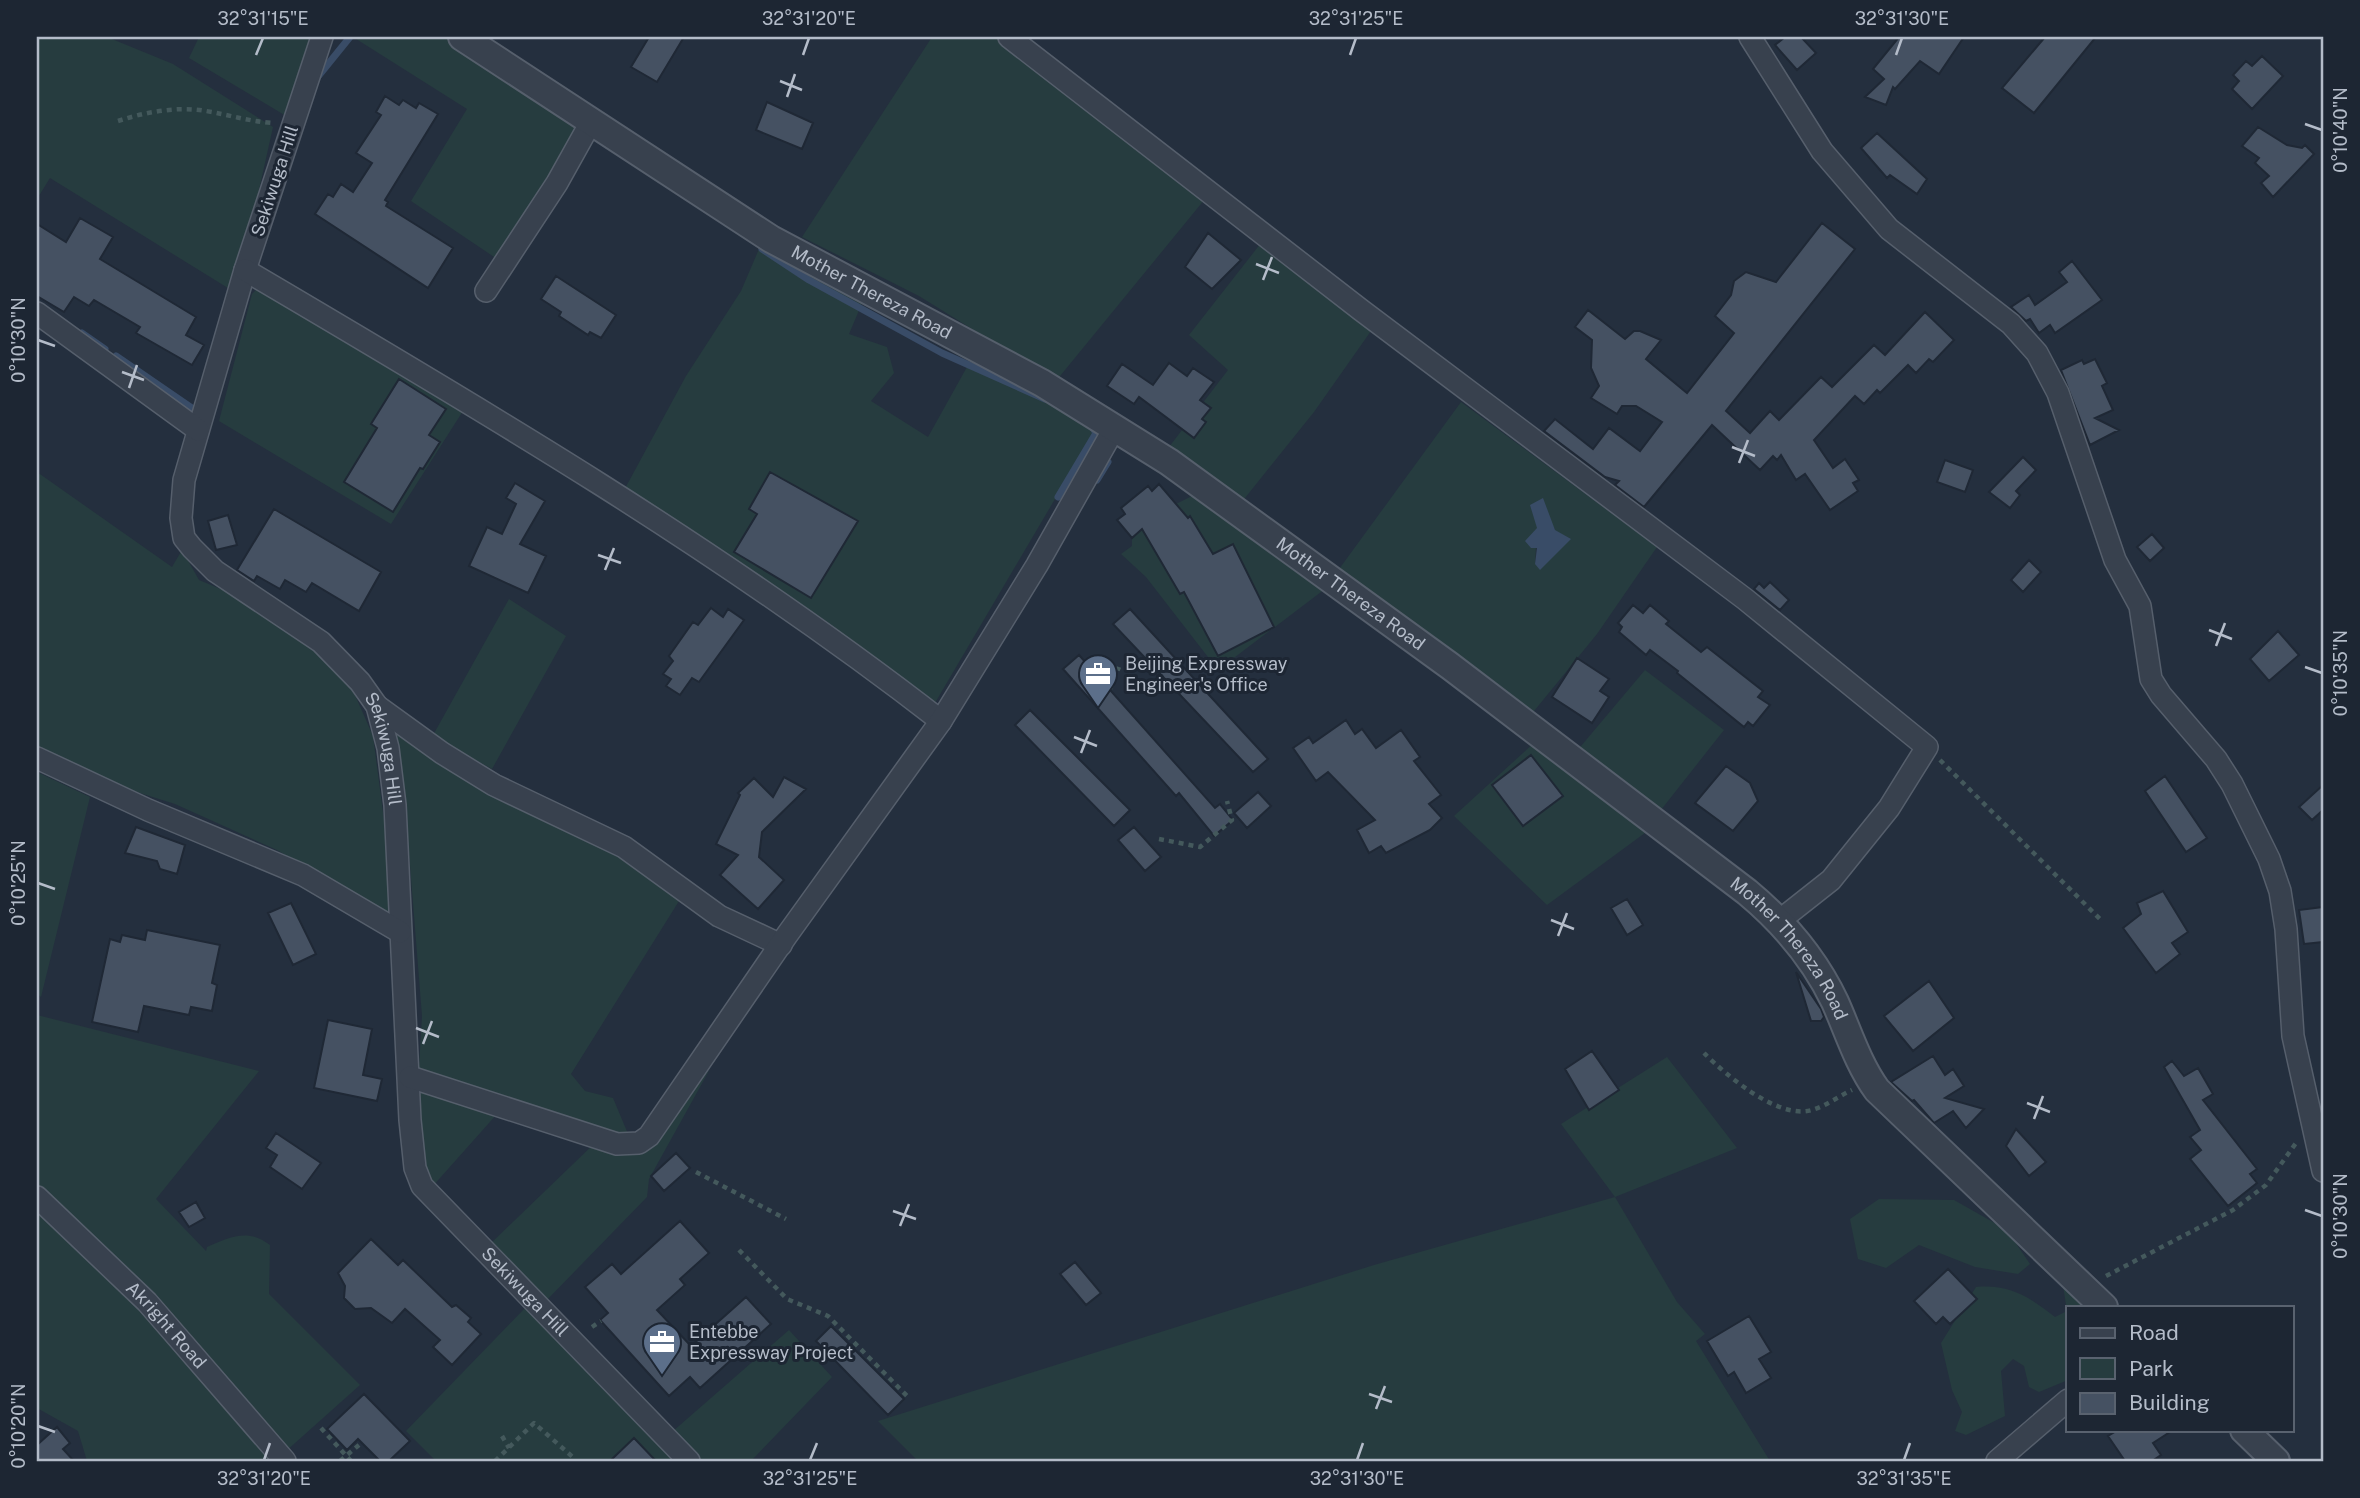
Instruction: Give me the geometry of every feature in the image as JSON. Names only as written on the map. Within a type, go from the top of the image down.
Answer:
[{"type":"street","name":"Sekiwuga Hill","points":[[322,37],[245,270],[198,430],[182,490],[184,538],[215,572],[321,642],[360,682],[377,706],[388,748],[394,805],[415,1168],[422,1186],[689,1461]]},
{"type":"street","name":"Mother Thereza Road","points":[[462,37],[771,239],[1031,377],[1115,427],[1223,500],[1450,666],[1747,892],[1779,921],[1812,964],[1833,998],[1862,1066],[1877,1090],[1900,1115],[2103,1306]]},
{"type":"street","points":[[1009,37],[1350,301],[1745,599],[1927,747],[1889,808],[1831,880],[1779,921]]},
{"type":"street","points":[[1750,37],[1822,150],[1889,229],[2011,324],[2037,353],[2058,393],[2115,560],[2140,606],[2151,678],[2221,767],[2269,859],[2280,891],[2286,929],[2293,1036],[2323,1171]]},
{"type":"street","points":[[486,291],[557,183],[592,122]]},
{"type":"street","points":[[245,270],[442,386],[608,490],[800,617],[941,721]]},
{"type":"street","points":[[37,313],[198,430]]},
{"type":"street","points":[[410,1077],[617,1144],[639,1143],[649,1136],[941,721],[1037,565],[1115,427]]},
{"type":"street","points":[[377,706],[442,753],[494,785],[624,847],[719,916],[781,945]]},
{"type":"street","points":[[37,758],[148,810],[280,864],[400,932]]},
{"type":"street","name":"Akright Road","points":[[37,1197],[147,1302],[285,1461]]},
{"type":"street","points":[[1997,1461],[2066,1402]]},
{"type":"street","points":[[2246,1432],[2276,1461]]},
{"type":"path","points":[[118,121],[146,111],[204,110],[241,121],[294,124]]},
{"type":"path","points":[[1110,689],[1119,667]]},
{"type":"path","points":[[1927,747],[2102,921]]},
{"type":"path","points":[[1159,839],[1200,847],[1232,820],[1227,801]]},
{"type":"path","points":[[1704,1053],[1734,1083],[1782,1106],[1810,1111],[1858,1087],[1862,1066]]},
{"type":"path","points":[[2083,1287],[2233,1210],[2266,1185],[2311,1124]]},
{"type":"path","points":[[696,1172],[786,1219]]},
{"type":"path","points":[[739,1250],[786,1299],[828,1316],[909,1398]]},
{"type":"path","points":[[592,1327],[601,1321]]},
{"type":"path","points":[[495,1461],[535,1423],[575,1459]]},
{"type":"path","points":[[321,1428],[351,1461]]},
{"type":"path","points":[[502,1436],[509,1448]]},
{"type":"path","points":[[340,1461],[359,1445]]},
{"type":"green space","points":[[37,37],[107,37],[173,64],[273,127],[236,293],[50,178],[37,199]]},
{"type":"green space","points":[[199,37],[326,37],[291,119],[189,58]]},
{"type":"green space","points":[[353,37],[451,37],[594,132],[503,263],[411,201],[467,109]]},
{"type":"green space","points":[[932,37],[1001,37],[1205,199],[1056,381],[919,296],[802,237]]},
{"type":"green space","points":[[762,242],[863,301],[849,334],[887,347],[894,373],[871,401],[928,437],[972,358],[1056,400],[1095,431],[932,708],[622,494],[686,376],[741,291]]},
{"type":"green space","points":[[1261,243],[1371,331],[1314,412],[1241,503],[1169,447],[1228,370],[1189,335]]},
{"type":"green space","points":[[258,288],[463,411],[391,524],[219,421],[252,294]]},
{"type":"green space","points":[[1461,402],[1657,547],[1597,634],[1530,716],[1334,576]],"holes":[[[1547,514],[1555,530],[1535,564],[1537,529]]]},
{"type":"green space","points":[[37,472],[172,567],[182,550],[199,580],[223,590],[301,638],[348,679],[373,736],[395,904],[386,916],[277,850],[175,804],[108,783],[37,750]]},
{"type":"green space","points":[[1198,493],[1325,589],[1218,670],[1146,577],[1121,554],[1132,546],[1132,538],[1168,508]]},
{"type":"green space","points":[[509,599],[566,636],[492,769],[432,737]]},
{"type":"green space","points":[[1645,670],[1724,730],[1657,815],[1576,752]]},
{"type":"green space","points":[[393,727],[548,821],[614,854],[679,901],[571,1074],[585,1091],[613,1098],[631,1141],[650,1146],[710,1069],[649,1179],[647,1197],[545,1302],[489,1245],[598,1140],[497,1114],[432,1187],[419,1145],[417,1101],[422,1016],[409,853]]},
{"type":"green space","points":[[1535,742],[1649,830],[1547,905],[1454,816]]},
{"type":"green space","points":[[37,772],[90,797],[41,997],[37,994]]},
{"type":"green space","points":[[37,1015],[259,1071],[156,1199],[206,1251],[207,1247],[239,1236],[254,1237],[270,1245],[269,1294],[360,1385],[285,1452],[110,1257],[37,1187]]},
{"type":"green space","points":[[1667,1057],[1737,1148],[1615,1197],[1561,1124]]},
{"type":"green space","points":[[1615,1197],[1677,1302],[1705,1334],[1696,1341],[1770,1461],[918,1461],[878,1421],[1374,1265]]},
{"type":"green space","points":[[1879,1199],[1954,1200],[2007,1230],[2030,1264],[2018,1274],[1975,1267],[1919,1245],[1886,1268],[1858,1259],[1850,1219]]},
{"type":"green space","points":[[37,1211],[122,1288],[158,1332],[278,1461],[87,1461],[78,1431],[37,1408]]},
{"type":"green space","points":[[2061,1273],[2102,1306],[2066,1306]]},
{"type":"green space","points":[[1976,1287],[1999,1288],[2018,1293],[2055,1317],[2066,1312],[2066,1381],[2039,1392],[2029,1387],[2024,1366],[2013,1359],[2001,1371],[2005,1416],[1966,1435],[1955,1431],[1962,1412],[1952,1390],[1941,1343]]},
{"type":"green space","points":[[526,1307],[675,1461],[436,1461],[406,1431]]},
{"type":"green space","points":[[789,1330],[832,1377],[751,1461],[702,1461],[672,1432]]},
{"type":"water","points":[[1543,498],[1555,530],[1571,539],[1540,570],[1535,564],[1537,548],[1531,548],[1525,541],[1537,528],[1530,505]]},
{"type":"building","points":[[649,37],[684,37],[657,82],[631,67]]},
{"type":"building","points":[[1785,37],[1801,37],[1816,53],[1797,70],[1775,45]]},
{"type":"building","points":[[1899,37],[1964,37],[1939,74],[1920,61],[1895,89],[1893,87],[1886,105],[1865,97],[1884,79],[1873,69]]},
{"type":"building","points":[[2045,37],[2096,37],[2034,113],[2002,88]]},
{"type":"building","points":[[2262,56],[2283,76],[2252,109],[2232,89],[2239,81],[2233,75],[2246,61],[2252,66]]},
{"type":"building","points":[[385,96],[399,105],[403,100],[416,108],[419,103],[438,114],[385,200],[388,202],[386,206],[453,248],[428,288],[315,214],[328,194],[333,197],[341,184],[353,192],[372,163],[356,153],[381,115],[376,112]]},
{"type":"building","points":[[767,102],[813,123],[802,149],[756,130]]},
{"type":"building","points":[[2258,127],[2287,145],[2302,148],[2305,145],[2314,154],[2273,197],[2261,183],[2269,176],[2255,163],[2259,158],[2242,146]]},
{"type":"building","points":[[1877,133],[1927,179],[1917,194],[1890,175],[1887,178],[1861,148]]},
{"type":"building","points":[[80,218],[113,237],[100,259],[196,317],[186,335],[204,345],[192,365],[136,333],[140,327],[94,300],[89,306],[74,297],[64,312],[37,296],[37,224],[66,242]]},
{"type":"building","points":[[1822,223],[1855,249],[1726,411],[1750,433],[1770,411],[1779,420],[1821,377],[1832,387],[1874,345],[1885,355],[1925,312],[1954,340],[1933,362],[1929,359],[1916,373],[1908,365],[1880,393],[1877,390],[1864,404],[1855,396],[1814,440],[1833,468],[1845,459],[1859,480],[1853,483],[1858,491],[1830,510],[1805,474],[1796,480],[1781,455],[1777,460],[1773,456],[1760,470],[1712,425],[1644,507],[1615,485],[1619,481],[1605,477],[1544,431],[1555,419],[1593,449],[1609,428],[1640,451],[1662,422],[1636,406],[1622,406],[1617,414],[1591,398],[1599,386],[1591,368],[1592,340],[1575,327],[1588,310],[1625,339],[1634,331],[1640,331],[1661,340],[1646,359],[1687,393],[1734,333],[1715,316],[1731,295],[1734,281],[1746,272],[1776,282]]},
{"type":"building","points":[[1208,233],[1241,260],[1212,289],[1185,267]]},
{"type":"building","points":[[2072,261],[2102,300],[2055,333],[2050,325],[2039,333],[2030,319],[2026,321],[2011,307],[2029,295],[2035,305],[2067,282],[2059,272]]},
{"type":"building","points":[[556,276],[616,315],[601,338],[590,332],[588,335],[559,316],[561,312],[541,299]]},
{"type":"building","points":[[2095,359],[2107,383],[2102,386],[2113,410],[2095,418],[2119,430],[2090,445],[2061,370],[2082,360],[2084,364]]},
{"type":"building","points":[[1169,363],[1187,376],[1193,368],[1214,382],[1200,400],[1211,408],[1202,419],[1206,422],[1194,438],[1139,397],[1134,404],[1107,386],[1122,364],[1153,385]]},
{"type":"building","points":[[399,379],[446,409],[429,435],[440,442],[423,469],[420,468],[393,512],[344,482],[377,428],[371,424]]},
{"type":"building","points":[[2023,457],[2036,470],[2016,491],[2020,495],[2010,508],[1989,492]]},
{"type":"building","points":[[1945,460],[1973,470],[1965,492],[1937,482]]},
{"type":"building","points":[[770,472],[858,521],[811,598],[734,552],[757,514],[749,509]]},
{"type":"building","points":[[515,483],[545,501],[520,544],[546,556],[528,593],[469,566],[487,527],[502,534],[516,504],[506,498]]},
{"type":"building","points":[[1159,484],[1188,518],[1190,516],[1213,554],[1233,544],[1274,627],[1218,656],[1184,592],[1180,594],[1142,529],[1132,538],[1117,520],[1125,514],[1121,508],[1148,486],[1152,491]]},
{"type":"building","points":[[274,509],[381,572],[359,611],[312,583],[306,592],[285,580],[280,589],[257,576],[254,581],[237,570]]},
{"type":"building","points":[[228,515],[237,545],[216,550],[208,521]]},
{"type":"building","points":[[2152,534],[2164,548],[2150,561],[2137,547]]},
{"type":"building","points":[[2029,560],[2041,572],[2023,592],[2011,580]]},
{"type":"building","points":[[1770,582],[1789,600],[1780,610],[1754,589],[1759,583],[1764,588]]},
{"type":"building","points":[[1633,605],[1643,613],[1650,605],[1669,621],[1666,624],[1701,652],[1707,647],[1763,691],[1758,697],[1770,705],[1753,726],[1748,722],[1744,727],[1677,673],[1678,671],[1650,650],[1646,655],[1619,632],[1622,627],[1618,623]]},
{"type":"building","points":[[711,608],[723,617],[728,609],[744,620],[699,682],[692,678],[680,695],[666,686],[671,679],[663,674],[673,661],[669,656],[693,622],[698,625]]},
{"type":"building","points":[[1130,609],[1268,759],[1253,772],[1113,624]]},
{"type":"building","points":[[2278,631],[2299,655],[2269,681],[2250,659]]},
{"type":"building","points":[[1079,655],[1215,808],[1220,804],[1233,820],[1214,836],[1179,793],[1176,796],[1063,669]]},
{"type":"building","points":[[1577,658],[1609,679],[1600,691],[1609,697],[1592,723],[1552,697]]},
{"type":"building","points":[[1030,710],[1130,810],[1114,826],[1015,725]]},
{"type":"building","points":[[1346,720],[1355,734],[1362,729],[1376,748],[1401,730],[1420,757],[1414,761],[1441,795],[1429,804],[1442,818],[1430,830],[1386,853],[1381,846],[1369,853],[1357,830],[1375,820],[1328,772],[1316,781],[1293,748],[1309,737],[1313,743]]},
{"type":"building","points":[[1531,755],[1563,796],[1523,826],[1492,785]]},
{"type":"building","points":[[1726,766],[1750,783],[1758,801],[1733,831],[1695,803]]},
{"type":"building","points":[[2165,776],[2207,838],[2186,852],[2145,791]]},
{"type":"building","points":[[784,777],[806,789],[762,832],[759,857],[784,880],[758,909],[720,875],[738,855],[716,844],[740,795],[738,793],[754,778],[773,797]]},
{"type":"building","points":[[2323,785],[2323,810],[2312,820],[2299,807]]},
{"type":"building","points":[[1258,792],[1271,806],[1247,828],[1234,813]]},
{"type":"building","points":[[136,827],[185,845],[177,874],[160,869],[157,861],[125,853]]},
{"type":"building","points":[[1134,827],[1161,857],[1145,871],[1118,840]]},
{"type":"building","points":[[2163,891],[2188,932],[2172,943],[2180,954],[2156,973],[2123,928],[2141,914],[2137,903]]},
{"type":"building","points":[[1627,899],[1643,925],[1627,935],[1611,908]]},
{"type":"building","points":[[291,903],[316,954],[293,965],[268,913]]},
{"type":"building","points":[[2323,907],[2323,942],[2304,944],[2299,910]]},
{"type":"building","points":[[147,930],[220,945],[212,983],[217,985],[212,1011],[191,1007],[189,1015],[144,1006],[138,1032],[92,1022],[110,939],[120,942],[122,935],[145,940]]},
{"type":"building","points":[[1796,972],[1821,1009],[1824,1017],[1821,1021],[1811,1021]]},
{"type":"building","points":[[1929,981],[1954,1018],[1913,1051],[1884,1016]]},
{"type":"building","points":[[328,1020],[372,1029],[363,1075],[382,1079],[377,1101],[314,1088]]},
{"type":"building","points":[[1592,1051],[1619,1090],[1589,1110],[1565,1069]]},
{"type":"building","points":[[1933,1056],[1945,1075],[1953,1069],[1964,1086],[1945,1098],[1984,1109],[1966,1128],[1953,1111],[1934,1123],[1914,1100],[1891,1082]]},
{"type":"building","points":[[2172,1061],[2184,1076],[2198,1068],[2213,1094],[2203,1100],[2257,1169],[2250,1174],[2257,1183],[2228,1206],[2190,1159],[2201,1150],[2190,1137],[2200,1130],[2164,1067]]},
{"type":"building","points":[[2016,1129],[2046,1162],[2029,1176],[2006,1146]]},
{"type":"building","points":[[276,1133],[321,1163],[302,1189],[270,1167],[277,1155],[266,1148]]},
{"type":"building","points":[[676,1153],[690,1168],[664,1191],[651,1176]]},
{"type":"building","points":[[196,1202],[205,1218],[189,1227],[179,1212]]},
{"type":"building","points":[[680,1221],[709,1253],[680,1279],[685,1285],[657,1310],[691,1346],[746,1297],[771,1324],[700,1388],[690,1377],[669,1396],[600,1320],[608,1313],[585,1287],[612,1264],[621,1274]]},
{"type":"building","points":[[371,1239],[398,1265],[403,1260],[452,1307],[456,1305],[471,1318],[468,1322],[481,1334],[452,1365],[433,1347],[440,1340],[405,1309],[392,1323],[371,1308],[355,1309],[344,1298],[345,1286],[338,1273]]},
{"type":"building","points":[[1075,1262],[1101,1293],[1086,1305],[1060,1274]]},
{"type":"building","points":[[1948,1269],[1977,1299],[1950,1324],[1943,1317],[1936,1324],[1914,1301]]},
{"type":"building","points":[[1749,1316],[1771,1352],[1759,1359],[1771,1378],[1746,1393],[1734,1372],[1728,1376],[1707,1341]]},
{"type":"building","points":[[831,1326],[904,1399],[888,1415],[816,1341]]},
{"type":"building","points":[[364,1394],[410,1441],[389,1461],[380,1461],[358,1439],[347,1450],[327,1429]]},
{"type":"building","points":[[57,1427],[70,1443],[63,1449],[74,1461],[37,1461],[37,1445]]},
{"type":"building","points":[[2115,1432],[2170,1432],[2153,1443],[2161,1455],[2152,1461],[2125,1461],[2108,1436]]},
{"type":"building","points":[[634,1438],[656,1461],[610,1461]]},
{"type":"waterway","points":[[316,79],[350,37]]},
{"type":"waterway","points":[[762,249],[809,280],[942,353],[1045,399]]},
{"type":"waterway","points":[[82,333],[105,349]]},
{"type":"waterway","points":[[116,356],[199,413]]},
{"type":"waterway","points":[[1058,497],[1096,433],[1091,425]]},
{"type":"waterway","points":[[1097,480],[1108,462]]},
{"type":"place","name":"Beijing Expressway Engineer's Office","points":[[1098,708]]},
{"type":"place","name":"Entebbe Expressway Project","points":[[662,1376]]}]
